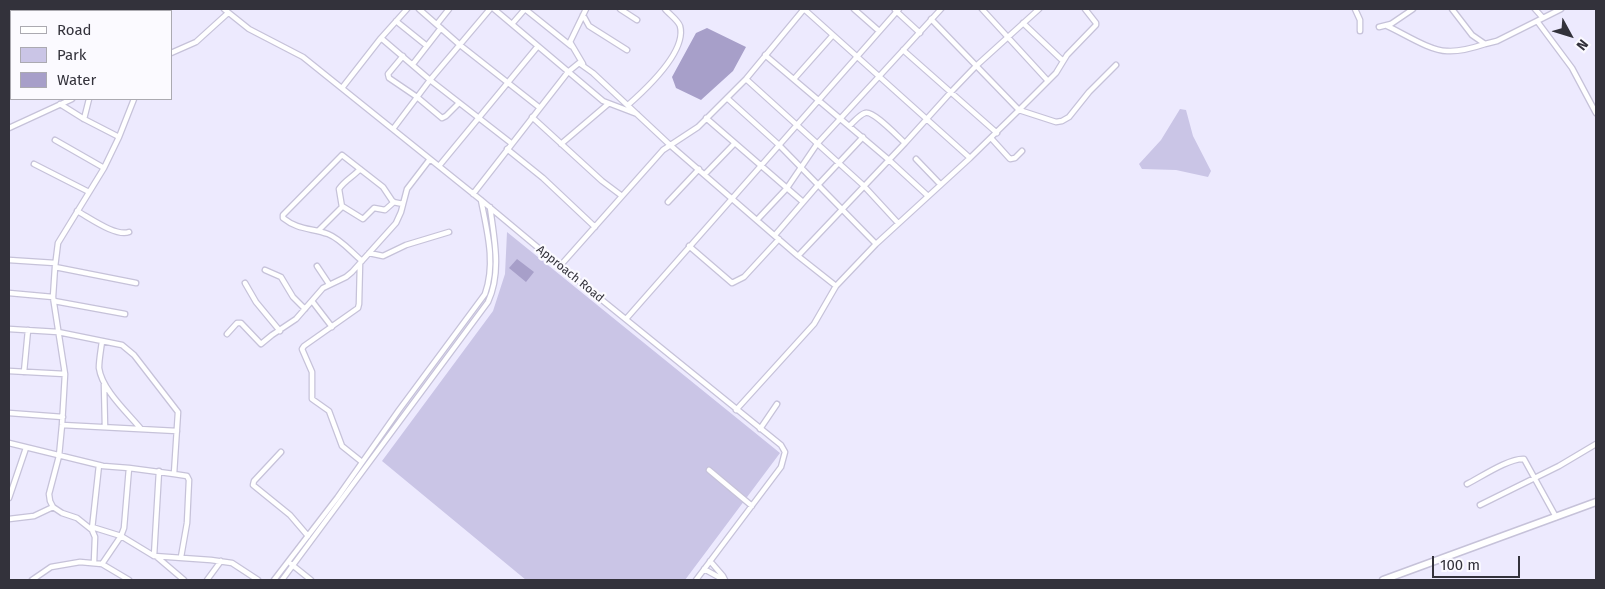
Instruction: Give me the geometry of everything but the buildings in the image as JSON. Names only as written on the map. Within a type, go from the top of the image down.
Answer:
[{"type":"main road","points":[[1383,580],[1596,502]]},
{"type":"street","points":[[342,88],[381,38],[407,9]]},
{"type":"street","points":[[419,9],[460,45],[540,108]]},
{"type":"street","points":[[437,24],[449,9]]},
{"type":"street","points":[[393,129],[430,80],[490,9]]},
{"type":"street","points":[[494,9],[608,104],[638,115]]},
{"type":"street","points":[[512,24],[525,9],[572,46],[583,64],[670,145],[798,256],[836,286]]},
{"type":"street","points":[[572,46],[571,39],[586,9]]},
{"type":"street","points":[[620,9],[637,20]]},
{"type":"street","points":[[628,106],[669,62],[677,48],[680,26],[665,9]]},
{"type":"street","points":[[560,266],[663,150],[690,132],[746,79],[804,9],[970,158]]},
{"type":"street","points":[[854,9],[878,31]]},
{"type":"street","points":[[757,220],[787,188],[817,144],[941,9]]},
{"type":"street","points":[[982,9],[1048,81]]},
{"type":"street","points":[[798,256],[841,208],[905,144],[976,66],[1039,9]]},
{"type":"street","points":[[736,410],[814,324],[836,286],[876,244],[970,158],[1048,81],[1067,55],[1096,25],[1085,9]]},
{"type":"street","points":[[1355,9],[1360,20],[1360,31]]},
{"type":"street","points":[[1379,28],[1386,26],[1413,9]]},
{"type":"street","points":[[1452,9],[1472,35],[1485,44]]},
{"type":"street","points":[[1535,9],[1543,18]]},
{"type":"street","points":[[1386,26],[1431,47],[1446,51],[1468,49],[1497,41],[1561,9]]},
{"type":"street","points":[[172,53],[196,42],[226,10]]},
{"type":"street","name":"Approach Road","points":[[226,10],[249,29],[303,57],[781,445],[785,452],[782,467],[696,580]]},
{"type":"street","points":[[626,319],[897,10],[920,32]]},
{"type":"street","points":[[583,15],[589,26],[627,50]]},
{"type":"street","points":[[931,19],[1019,110],[1056,122],[1069,117],[1089,92],[1116,65]]},
{"type":"street","points":[[396,21],[427,46]]},
{"type":"street","points":[[1538,21],[1572,68],[1596,113]]},
{"type":"street","points":[[1023,23],[1063,61]]},
{"type":"street","points":[[413,64],[441,28]]},
{"type":"street","points":[[794,79],[833,35]]},
{"type":"street","points":[[381,38],[430,80],[511,143]]},
{"type":"street","points":[[439,166],[538,46]]},
{"type":"street","points":[[903,50],[997,132]]},
{"type":"street","points":[[765,55],[841,118],[928,196]]},
{"type":"street","points":[[403,56],[388,77],[417,97],[442,118],[459,103]]},
{"type":"street","points":[[473,194],[568,72],[579,63],[583,64]]},
{"type":"street","points":[[746,79],[863,185],[898,223]]},
{"type":"street","points":[[727,98],[779,145],[876,244]]},
{"type":"street","points":[[9,128],[70,100]]},
{"type":"street","points":[[84,119],[89,100]]},
{"type":"street","points":[[134,100],[104,168],[58,243],[53,299],[65,374],[63,417],[58,456],[49,494],[53,507],[62,513],[77,518],[92,528],[120,536],[155,556],[184,580]]},
{"type":"street","points":[[60,104],[119,137]]},
{"type":"street","points":[[561,144],[608,104]]},
{"type":"street","points":[[849,126],[864,113],[869,113],[905,144]]},
{"type":"street","points":[[532,117],[622,196]]},
{"type":"street","points":[[706,118],[734,144],[804,202]]},
{"type":"street","points":[[689,246],[732,283],[744,277],[818,185],[862,137]]},
{"type":"street","points":[[991,138],[1010,159],[1015,158],[1022,150]]},
{"type":"street","points":[[55,140],[104,168]]},
{"type":"street","points":[[705,174],[734,144]]},
{"type":"street","points":[[507,149],[543,178],[595,227]]},
{"type":"street","points":[[361,262],[337,239],[318,231],[293,226],[282,215],[339,156],[344,156],[384,188],[389,198],[394,202],[403,204]]},
{"type":"street","points":[[227,334],[237,323],[240,323],[261,344],[293,323],[321,290],[329,284],[349,275],[396,223],[407,189],[430,159]]},
{"type":"street","points":[[916,159],[940,184]]},
{"type":"street","points":[[34,164],[89,192]]},
{"type":"street","points":[[360,168],[339,189],[342,206],[363,219],[374,208],[385,210],[394,202]]},
{"type":"street","points":[[668,202],[699,169]]},
{"type":"street","points":[[274,580],[485,294],[490,276],[491,260],[481,200]]},
{"type":"street","points":[[318,231],[342,206]]},
{"type":"street","points":[[282,580],[488,302],[493,289],[496,265],[490,207]]},
{"type":"street","points":[[77,211],[115,232],[124,234],[129,232]]},
{"type":"street","points":[[369,253],[383,256],[406,245],[449,232]]},
{"type":"street","points":[[9,260],[55,265],[136,283]]},
{"type":"street","points":[[361,262],[358,306],[302,348],[312,372],[312,399],[329,411],[342,446],[362,462]]},
{"type":"street","points":[[317,266],[329,284]]},
{"type":"street","points":[[265,270],[281,278],[295,299],[305,309]]},
{"type":"street","points":[[244,283],[256,302],[280,331]]},
{"type":"street","points":[[9,294],[53,299],[125,314]]},
{"type":"street","points":[[312,300],[332,327]]},
{"type":"street","points":[[9,329],[58,332],[122,345],[134,355],[178,412],[174,474]]},
{"type":"street","points":[[24,372],[28,330]]},
{"type":"street","points":[[102,341],[100,368],[104,382],[108,390],[141,429]]},
{"type":"street","points":[[9,371],[65,374]]},
{"type":"street","points":[[104,382],[104,427]]},
{"type":"street","points":[[760,429],[777,404]]},
{"type":"street","points":[[9,414],[63,417]]},
{"type":"street","points":[[62,425],[177,430]]},
{"type":"street","points":[[9,444],[99,465],[187,476],[190,480],[188,524],[181,557]]},
{"type":"street","points":[[1480,505],[1559,466],[1596,444]]},
{"type":"street","points":[[9,498],[26,448]]},
{"type":"street","points":[[281,452],[254,481],[253,486],[290,514],[308,536]]},
{"type":"street","points":[[1467,484],[1521,458],[1526,462],[1556,517]]},
{"type":"street","points":[[94,562],[95,538],[92,528],[99,465]]},
{"type":"street","points":[[102,564],[120,536],[126,521],[129,468]]},
{"type":"street","points":[[709,470],[752,506]]},
{"type":"street","points":[[155,556],[159,472]]},
{"type":"street","points":[[9,519],[34,516],[53,507]]},
{"type":"street","points":[[155,556],[221,561],[237,565],[255,579]]},
{"type":"street","points":[[207,580],[221,561]]},
{"type":"street","points":[[710,561],[722,574],[724,580]]},
{"type":"street","points":[[32,580],[51,566],[80,562],[102,564],[126,580]]},
{"type":"street","points":[[288,562],[312,580]]},
{"type":"street","points":[[704,569],[724,580]]},
{"type":"green space","points":[[1180,109],[1186,110],[1193,136],[1211,171],[1208,177],[1176,170],[1142,169],[1139,164],[1161,140]]},
{"type":"green space","points":[[507,232],[780,453],[685,580],[526,580],[382,461],[493,311],[505,274]]},
{"type":"water","points":[[707,28],[746,47],[733,71],[701,100],[676,88],[672,77],[696,33]]},
{"type":"water","points":[[517,259],[534,272],[526,282],[509,268]]}]
